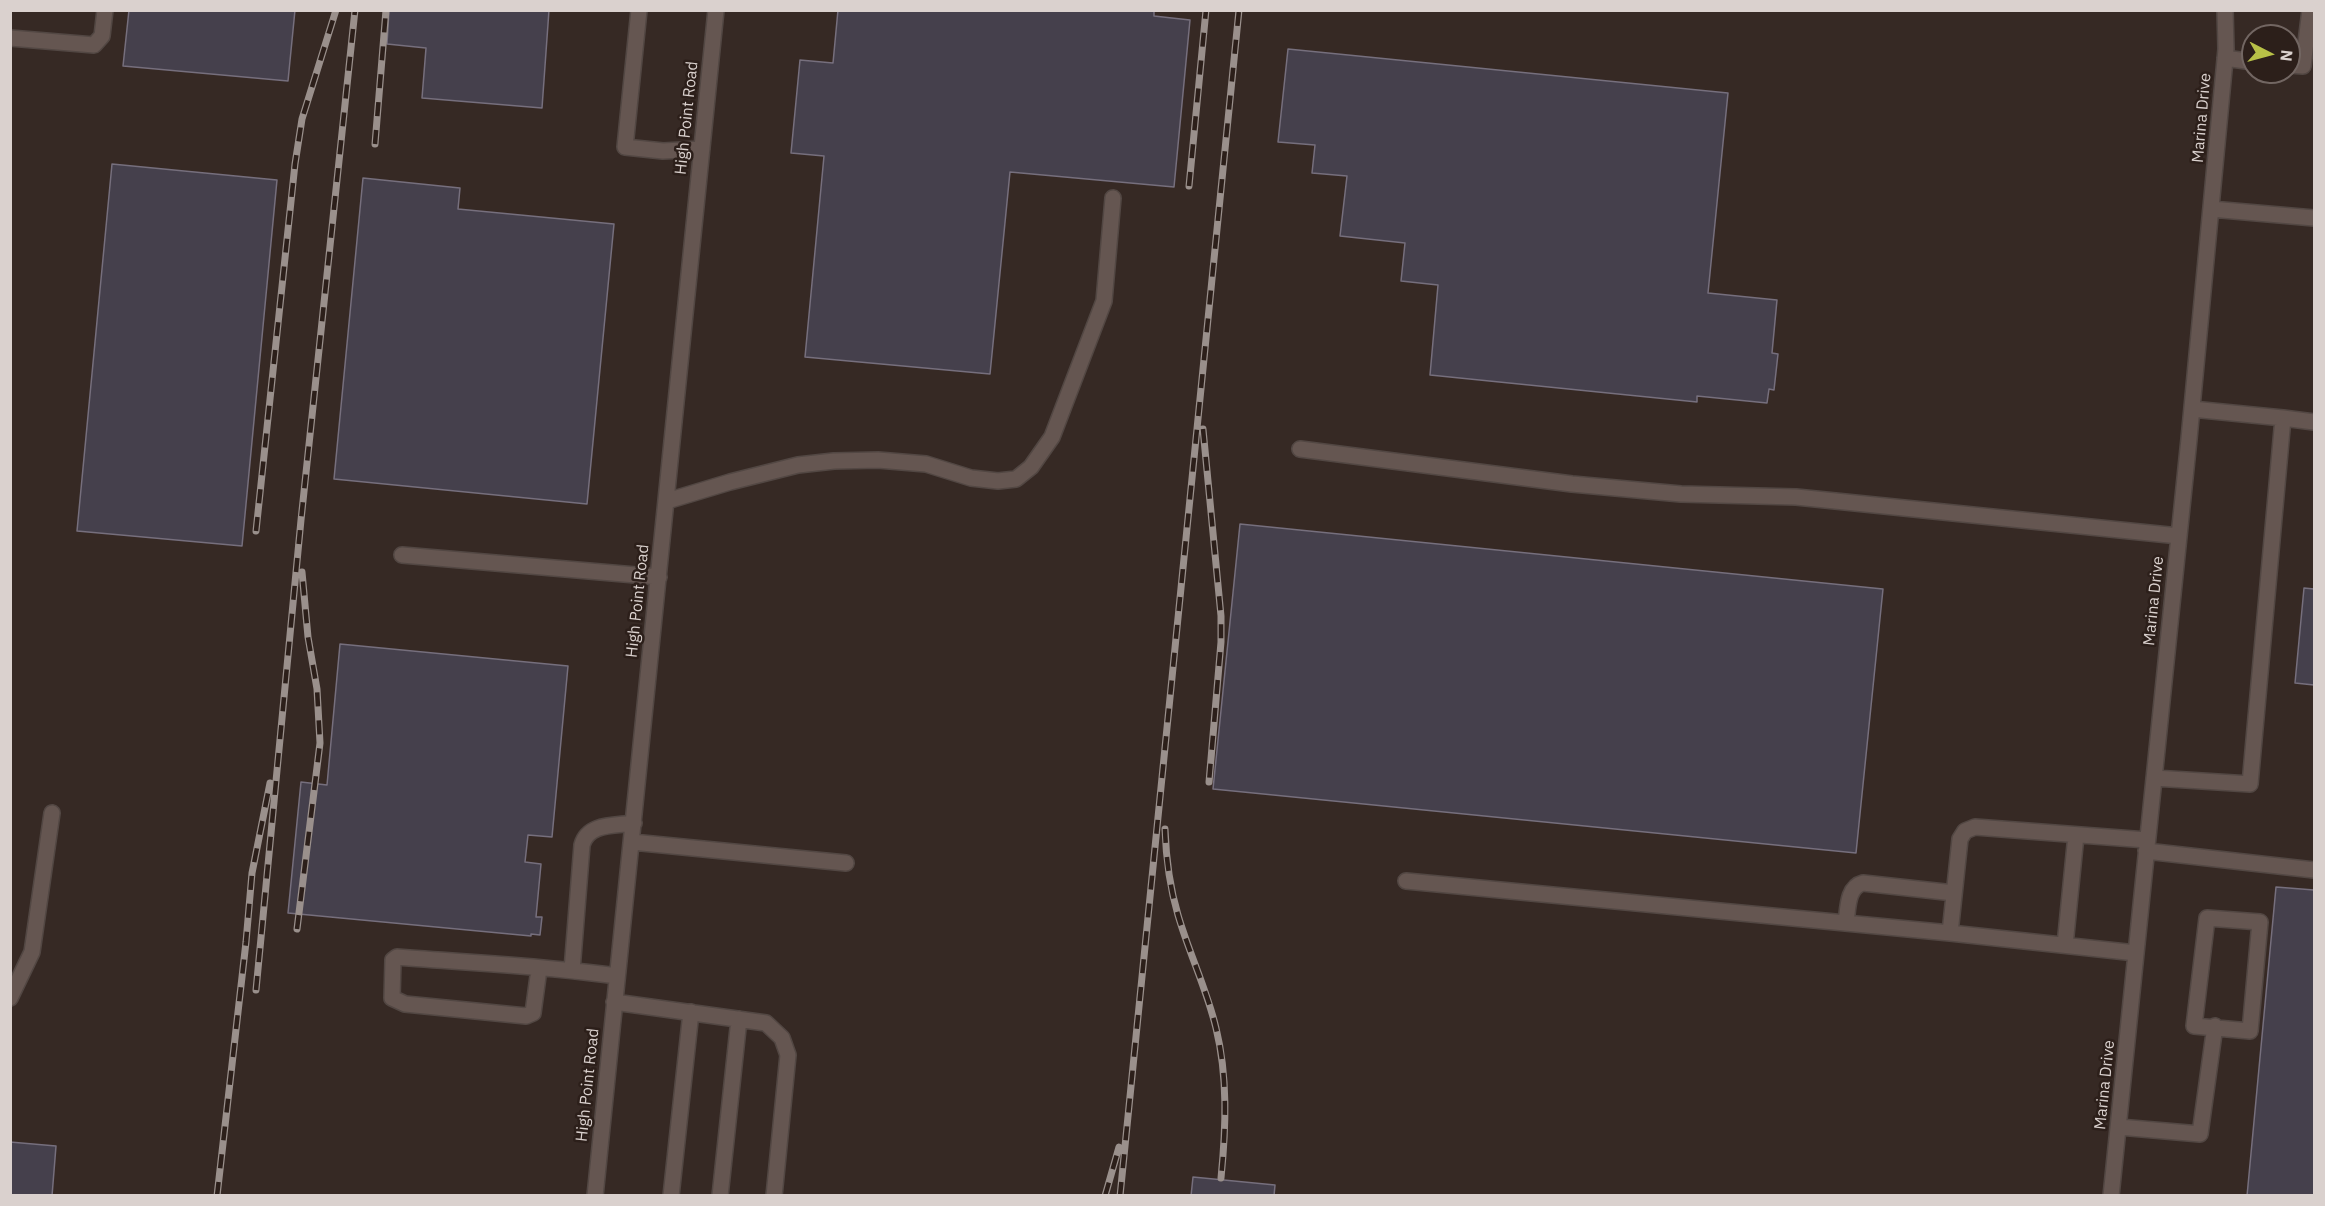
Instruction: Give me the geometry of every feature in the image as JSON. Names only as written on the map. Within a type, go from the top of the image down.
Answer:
[{"type":"street","points":[[10,38],[94,45],[102,36],[105,10]]},
{"type":"street","points":[[639,10],[625,147],[663,151],[702,149]]},
{"type":"street","name":"High Point Road","points":[[595,1196],[716,10]]},
{"type":"street","name":"Marina Drive","points":[[2111,1196],[2180,536],[2225,58],[2225,10]]},
{"type":"street","points":[[2302,66],[2310,10]]},
{"type":"street","points":[[2225,58],[2241,60]]},
{"type":"street","points":[[667,501],[798,465],[834,461],[878,460],[926,464],[971,478],[998,481],[1016,478],[1030,467],[1052,437],[1104,301],[1113,198]]},
{"type":"street","points":[[2211,209],[2314,218]]},
{"type":"street","points":[[2192,409],[2314,422]]},
{"type":"street","points":[[2154,778],[2250,784],[2283,418]]},
{"type":"street","points":[[1300,449],[1572,484],[1681,494],[1796,497],[2180,536]]},
{"type":"street","points":[[402,555],[659,577]]},
{"type":"street","points":[[10,999],[32,951],[52,813]]},
{"type":"street","points":[[572,970],[582,845],[585,836],[591,829],[634,823]]},
{"type":"street","points":[[1950,933],[1960,839],[1965,831],[1975,827],[2076,835],[2314,870]]},
{"type":"street","points":[[2065,945],[2076,835]]},
{"type":"street","points":[[632,842],[846,863]]},
{"type":"street","points":[[1406,881],[2136,953]]},
{"type":"street","points":[[1846,923],[1849,899],[1857,885],[1863,883],[1954,893]]},
{"type":"street","points":[[2207,918],[2260,922],[2250,1031],[2215,1026],[2194,1026],[2207,918]]},
{"type":"street","points":[[539,969],[533,1013],[526,1016],[405,1004],[392,998],[393,960],[397,957],[572,970],[617,976]]},
{"type":"street","points":[[614,1002],[766,1023],[782,1038],[788,1055],[774,1196]]},
{"type":"street","points":[[671,1196],[691,1012]]},
{"type":"street","points":[[720,1196],[739,1019]]},
{"type":"street","points":[[2119,1127],[2200,1134],[2215,1026]]},
{"type":"building","points":[[129,10],[295,10],[288,81],[123,66]]},
{"type":"building","points":[[389,10],[549,10],[542,108],[422,98],[426,48],[387,44]]},
{"type":"building","points":[[838,10],[1154,10],[1154,16],[1190,20],[1174,187],[1010,172],[990,374],[805,357],[824,156],[791,153],[800,60],[833,63]]},
{"type":"building","points":[[1288,49],[1728,93],[1708,293],[1777,300],[1772,353],[1778,354],[1774,390],[1769,389],[1767,403],[1697,396],[1697,402],[1430,375],[1438,285],[1401,281],[1405,243],[1340,236],[1347,176],[1312,173],[1315,145],[1278,142]]},
{"type":"building","points":[[112,164],[277,180],[242,546],[77,531]]},
{"type":"building","points":[[363,178],[460,188],[458,209],[614,224],[587,504],[334,479]]},
{"type":"building","points":[[1240,524],[1883,589],[1856,853],[1213,789]]},
{"type":"building","points":[[2304,588],[2314,589],[2314,685],[2295,683]]},
{"type":"building","points":[[340,644],[568,666],[552,837],[528,835],[525,862],[541,864],[536,917],[542,917],[540,935],[288,913],[301,782],[327,785]]},
{"type":"building","points":[[2276,887],[2314,890],[2314,1196],[2247,1196]]},
{"type":"building","points":[[10,1142],[56,1146],[52,1196],[10,1196]]},
{"type":"building","points":[[1193,1177],[1275,1185],[1274,1196],[1191,1196]]},
{"type":"railway","points":[[256,531],[295,164],[302,119],[336,10]]},
{"type":"railway","points":[[256,990],[301,520],[355,10]]},
{"type":"railway","points":[[375,144],[386,10]]},
{"type":"railway","points":[[1189,186],[1206,10]]},
{"type":"railway","points":[[1120,1196],[1239,10]]},
{"type":"railway","points":[[1203,429],[1221,616],[1221,642],[1209,782]]},
{"type":"railway","points":[[297,929],[320,743],[317,689],[308,637],[302,572]]},
{"type":"railway","points":[[217,1196],[252,873],[270,783]]},
{"type":"railway","points":[[1165,829],[1166,851],[1175,905],[1208,1000],[1220,1046],[1225,1103],[1221,1178]]},
{"type":"railway","points":[[1105,1196],[1119,1147]]}]
